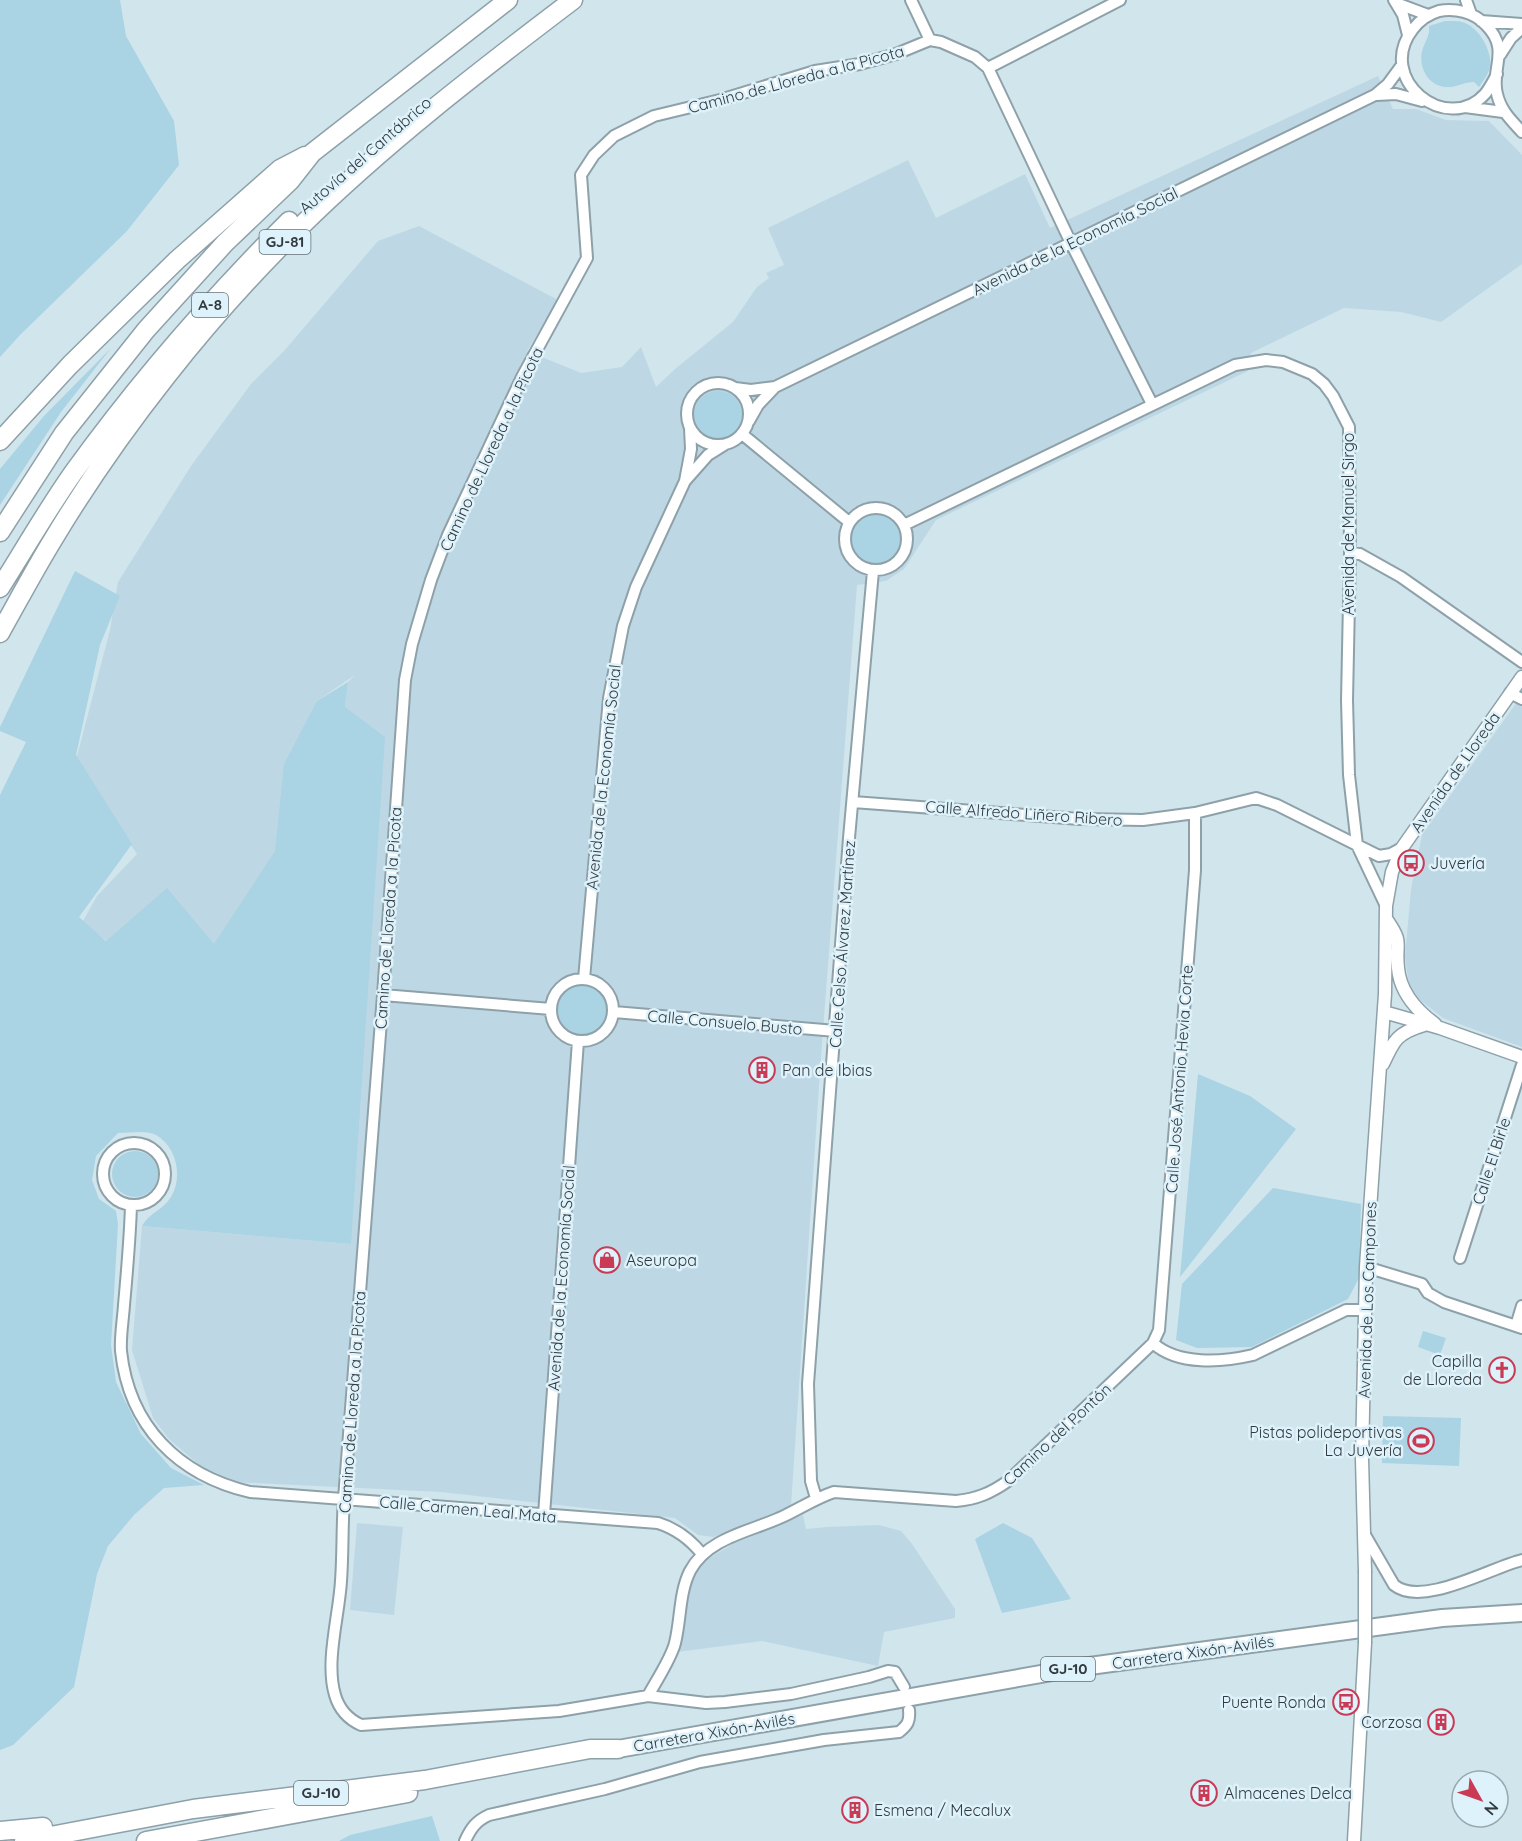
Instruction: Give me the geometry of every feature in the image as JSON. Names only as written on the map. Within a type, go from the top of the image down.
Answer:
[{"type":"highway","name":"Autovía del Cantábrico","points":[[0,532],[64,433],[147,330],[225,243],[290,181],[312,153],[508,0]]},
{"type":"highway","name":"Autovía del Cantábrico","points":[[0,588],[72,474],[157,363],[251,259],[308,201],[374,143],[556,0]]},
{"type":"highway","name":"GJ-81","points":[[0,633],[54,537],[130,423],[216,317],[297,229],[378,154],[573,0]]},
{"type":"highway","points":[[0,441],[70,366],[177,260],[280,169],[312,153]]},
{"type":"highway","name":"Carretera Xixón-Avilés","points":[[618,1749],[1075,1668],[1442,1618],[1522,1613]]},
{"type":"highway","name":"GJ-10","points":[[24,1841],[193,1809],[425,1780],[590,1749],[618,1749]]},
{"type":"highway","name":"GJ-10","points":[[146,1841],[589,1760],[618,1749]]},
{"type":"highway","points":[[0,1832],[152,1816]]},
{"type":"highway","points":[[169,1841],[229,1827]]},
{"type":"street","points":[[911,0],[930,40],[941,42],[975,57],[988,68],[1071,243],[1152,404]]},
{"type":"street","points":[[988,68],[1120,0]]},
{"type":"street","points":[[1439,11],[1448,0]]},
{"type":"street","points":[[1466,0],[1471,14]]},
{"type":"street","points":[[1395,1],[1428,15]]},
{"type":"street","points":[[1395,1],[1403,15],[1408,35]]},
{"type":"street","points":[[1497,74],[1485,94],[1477,101],[1445,108],[1429,103],[1414,91],[1402,65],[1402,51],[1408,35],[1417,24],[1428,15],[1439,11],[1456,10],[1471,14],[1486,24],[1496,39],[1500,55],[1496,92],[1503,112],[1522,132]]},
{"type":"street","points":[[1480,21],[1522,26]]},
{"type":"street","points":[[1500,55],[1522,26]]},
{"type":"street","name":"Camino de Lloreda a la Picota","points":[[904,1687],[895,1672],[888,1671],[791,1694],[725,1702],[648,1696],[547,1712],[361,1725],[352,1721],[340,1708],[334,1694],[332,1671],[341,1580],[344,1499],[405,680],[412,644],[431,580],[448,535],[522,377],[587,258],[581,175],[594,155],[614,136],[654,116],[720,100],[815,71],[887,57],[930,40]]},
{"type":"street","name":"Avenida de la Economía Social","points":[[735,388],[751,390],[775,387],[1376,95],[1388,84],[1402,65]]},
{"type":"street","name":"Avenida de la Economía Social","points":[[1376,95],[1396,94],[1429,103]]},
{"type":"street","points":[[1462,106],[1503,112]]},
{"type":"street","name":"Avenida de Manuel Sirgo","points":[[904,525],[1235,365],[1266,360],[1283,362],[1312,374],[1324,384],[1334,396],[1349,427],[1350,553],[1347,700],[1349,775],[1357,845],[1386,906],[1384,1012]]},
{"type":"street","points":[[720,382],[735,388],[746,400],[749,408],[748,424],[734,441],[724,445],[703,442],[690,428],[687,416],[688,405],[692,396],[700,388],[720,382]]},
{"type":"street","name":"Avenida de la Economía Social","points":[[748,424],[758,405],[775,387]]},
{"type":"street","name":"Avenida de la Economía Social","points":[[584,979],[606,731],[615,662],[623,626],[636,587],[685,481],[690,449],[690,428]]},
{"type":"street","points":[[742,434],[849,522]]},
{"type":"street","name":"Avenida de la Economía Social","points":[[685,481],[708,455],[724,445]]},
{"type":"street","points":[[883,508],[899,517],[904,525],[907,544],[899,561],[891,567],[873,571],[862,568],[847,553],[844,542],[845,531],[849,522],[864,510],[883,508]]},
{"type":"street","points":[[1350,553],[1360,554],[1401,577],[1522,662]]},
{"type":"street","name":"Calle Celso Álvarez Martínez","points":[[816,1498],[811,1481],[808,1384],[873,571]]},
{"type":"street","name":"Avenida de Lloreda","points":[[1386,906],[1392,872],[1402,848],[1522,677]]},
{"type":"street","points":[[1510,693],[1522,699]]},
{"type":"street","name":"Calle Alfredo Liñero Ribero","points":[[853,802],[1080,819],[1143,820],[1195,813],[1256,798],[1277,805],[1357,845]]},
{"type":"street","name":"Calle José Antonio Hevia Corte","points":[[1153,1343],[1159,1330],[1195,870],[1195,813]]},
{"type":"street","points":[[1357,845],[1380,856],[1402,848]]},
{"type":"street","points":[[1387,920],[1399,937],[1398,967],[1405,994],[1426,1017],[1440,1028]]},
{"type":"street","points":[[584,979],[602,986],[613,1002],[614,1012],[606,1031],[589,1041],[578,1041],[562,1034],[552,1018],[551,1009],[553,999],[565,984],[584,979]]},
{"type":"street","points":[[383,995],[551,1009]]},
{"type":"street","name":"Calle Consuelo Busto","points":[[614,1012],[836,1031]]},
{"type":"street","points":[[1384,1012],[1440,1028],[1522,1057]]},
{"type":"street","name":"Avenida de Los Campones","points":[[1354,1841],[1365,1643],[1362,1459],[1364,1310],[1384,1012]]},
{"type":"street","points":[[1380,1071],[1394,1041],[1412,1028],[1425,1024]]},
{"type":"street","name":"Avenida de la Economía Social","points":[[544,1515],[578,1041]]},
{"type":"street","name":"Calle El Birle","points":[[1460,1258],[1522,1065]]},
{"type":"street","points":[[134,1142],[144,1144],[160,1156],[165,1175],[158,1194],[151,1200],[131,1205],[112,1196],[106,1188],[103,1167],[107,1157],[114,1149],[134,1142]]},
{"type":"street","name":"Calle Carmen Leal Mata","points":[[131,1205],[121,1350],[127,1383],[134,1401],[153,1434],[185,1465],[229,1487],[250,1492],[658,1523],[673,1528],[687,1538],[702,1554]]},
{"type":"street","points":[[1366,1267],[1422,1284],[1428,1293],[1444,1302],[1519,1327],[1522,1306]]},
{"type":"street","points":[[1153,1343],[1161,1351],[1176,1356],[1210,1360],[1237,1359],[1253,1355],[1346,1310],[1364,1310]]},
{"type":"street","name":"Camino del Pontón","points":[[702,1554],[730,1537],[784,1517],[816,1498],[834,1492],[956,1501],[975,1499],[993,1492],[1023,1468],[1153,1343]]},
{"type":"street","points":[[1365,1535],[1394,1585],[1400,1590],[1410,1592],[1444,1589],[1506,1564],[1522,1560]]},
{"type":"street","points":[[648,1696],[675,1644],[679,1607],[690,1571],[702,1554]]},
{"type":"street","points":[[465,1841],[478,1820],[489,1815],[605,1789],[700,1762],[804,1743],[899,1732],[907,1726],[910,1719],[909,1710]]},
{"type":"shaded area","points":[[0,0],[120,0],[126,36],[174,121],[179,165],[127,231],[0,357]]},
{"type":"shaded area","points":[[1445,21],[1466,23],[1478,32],[1485,43],[1490,66],[1479,87],[1474,82],[1450,87],[1439,86],[1425,74],[1421,55],[1429,26]]},
{"type":"shaded area","points":[[1378,76],[1393,109],[1416,109],[1446,120],[1489,121],[1522,155],[1522,264],[1441,322],[1401,312],[1344,308],[1251,353],[1248,371],[936,520],[904,569],[886,581],[857,585],[821,1057],[791,1506],[713,1537],[698,1535],[675,1518],[441,1492],[232,1482],[198,1464],[169,1439],[153,1418],[132,1350],[142,1226],[351,1244],[345,707],[348,682],[355,675],[317,701],[280,859],[216,949],[113,945],[82,923],[97,896],[137,854],[75,764],[110,630],[118,582],[191,466],[251,384],[284,351],[378,241],[419,226],[558,300],[527,351],[581,373],[622,367],[641,347],[656,387],[733,322],[757,287],[769,278],[766,273],[784,265],[768,228],[908,160],[936,218],[1025,174],[1050,228]]},
{"type":"shaded area","points":[[111,348],[61,412],[0,505],[0,469],[44,416]]},
{"type":"shaded area","points":[[713,391],[723,391],[735,398],[742,410],[742,420],[735,432],[723,439],[713,439],[698,428],[694,420],[694,410],[705,395]]},
{"type":"shaded area","points":[[871,514],[881,514],[894,521],[901,534],[901,544],[894,557],[881,564],[871,564],[862,560],[855,553],[851,544],[851,534],[855,525],[862,518]]},
{"type":"shaded area","points":[[75,571],[120,596],[100,645],[76,755],[132,844],[79,917],[106,941],[167,888],[214,944],[275,851],[284,764],[317,701],[348,682],[345,707],[385,737],[351,1244],[142,1226],[167,1202],[175,1189],[176,1163],[169,1147],[152,1133],[118,1133],[96,1156],[92,1180],[99,1199],[116,1211],[118,1224],[111,1345],[116,1382],[141,1434],[171,1468],[204,1485],[164,1488],[134,1515],[108,1546],[97,1574],[74,1687],[13,1745],[0,1750],[0,795],[26,742],[0,731],[0,727]]},
{"type":"shaded area","points":[[1522,695],[1522,1047],[1443,1018],[1410,992],[1405,957],[1411,889],[1422,835]]},
{"type":"shaded area","points":[[583,985],[592,987],[603,996],[608,1010],[606,1019],[597,1030],[583,1035],[574,1033],[563,1024],[558,1010],[560,1001],[569,990]]},
{"type":"shaded area","points":[[1198,1074],[1250,1096],[1296,1129],[1180,1277]]},
{"type":"shaded area","points":[[135,1151],[151,1158],[158,1174],[151,1190],[135,1197],[119,1190],[112,1174],[119,1158]]},
{"type":"shaded area","points":[[1273,1188],[1361,1204],[1359,1278],[1348,1299],[1252,1347],[1197,1348],[1176,1340],[1182,1284]]},
{"type":"shaded area","points":[[1423,1331],[1446,1338],[1440,1355],[1418,1347]]},
{"type":"shaded area","name":"Pistas polideportivas La Juvería","points":[[1383,1416],[1461,1418],[1459,1466],[1382,1463]]},
{"type":"shaded area","points":[[803,1515],[806,1529],[879,1525],[901,1531],[955,1609],[955,1618],[884,1632],[878,1666],[762,1641],[677,1652],[683,1599],[693,1573],[706,1560],[733,1544]]},
{"type":"shaded area","points":[[357,1523],[403,1527],[394,1615],[350,1610]]},
{"type":"shaded area","points":[[1003,1523],[1032,1538],[1071,1599],[1002,1613],[975,1539]]},
{"type":"shaded area","points":[[432,1816],[440,1841],[339,1841],[350,1835]]},
{"type":"place","name":"Juvería","points":[[1411,863]]},
{"type":"place","name":"Pan de Ibias","points":[[762,1070]]},
{"type":"place","name":"Aseuropa","points":[[607,1260]]},
{"type":"place","name":"Capilla de Lloreda","points":[[1502,1370]]},
{"type":"place","name":"Pistas polideportivas La Juvería","points":[[1421,1441]]},
{"type":"place","name":"Puente Ronda","points":[[1346,1702]]},
{"type":"place","name":"Corzosa","points":[[1441,1722]]},
{"type":"place","name":"Almacenes Delca","points":[[1204,1793]]},
{"type":"place","name":"Esmena / Mecalux","points":[[855,1810]]}]
